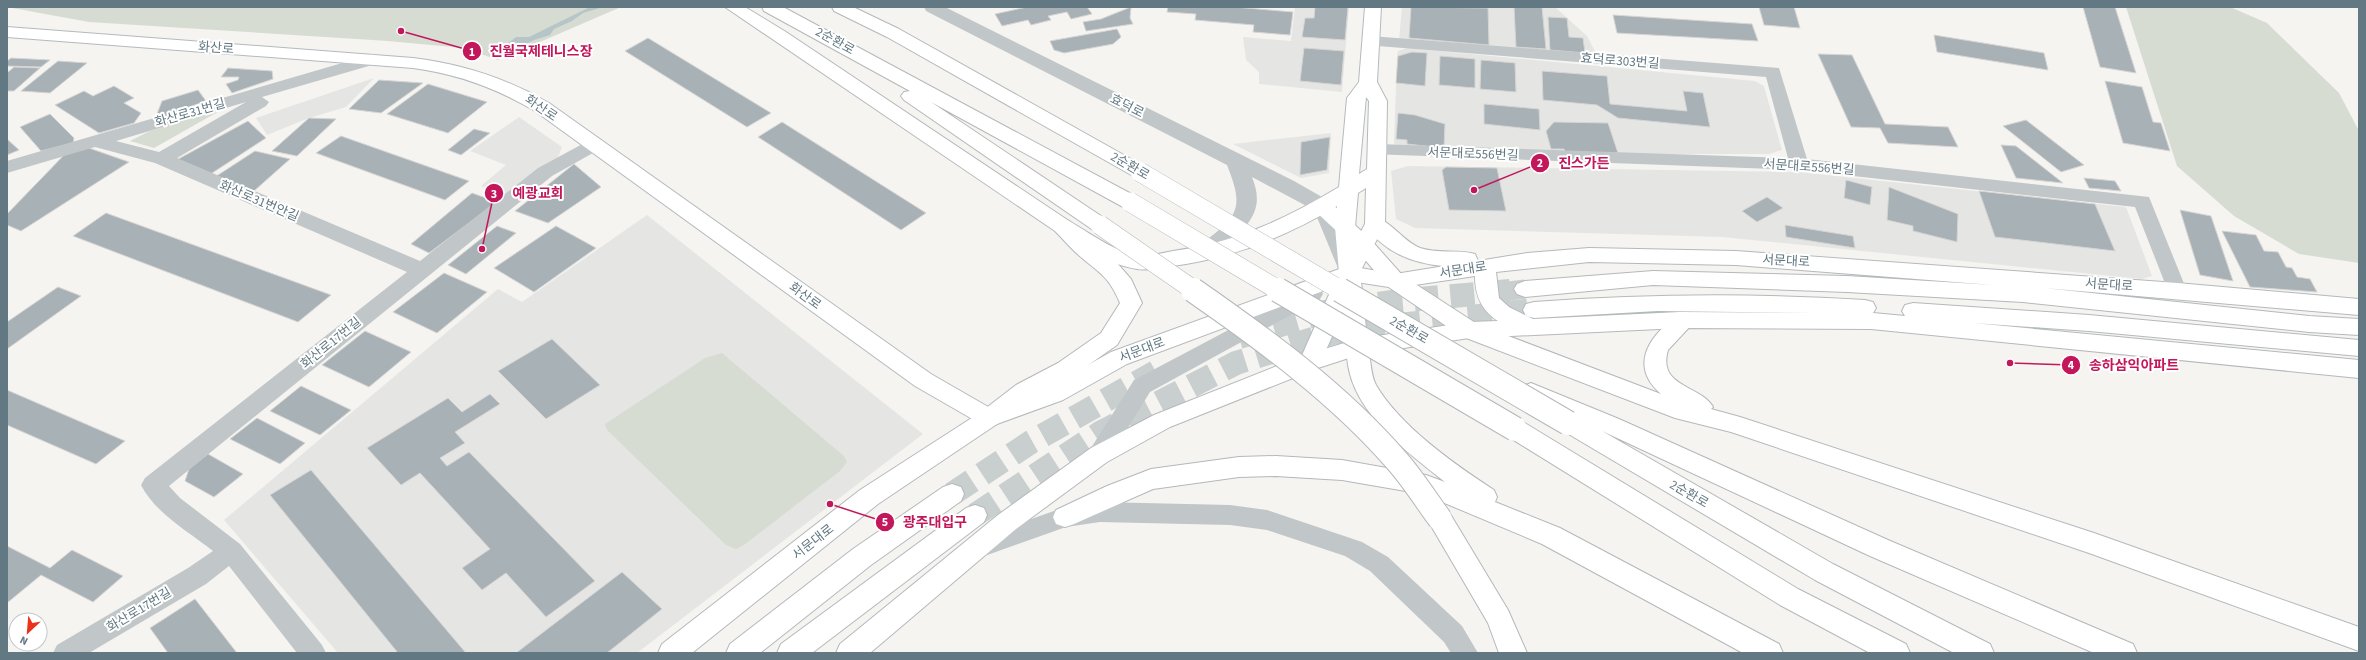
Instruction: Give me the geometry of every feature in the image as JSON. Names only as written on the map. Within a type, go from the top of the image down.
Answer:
[{"type":"main road","points":[[733,7],[780,36],[1062,226],[1113,254],[1137,262],[1195,257],[1230,249],[1265,236],[1322,206],[1375,174]]},
{"type":"main road","name":"2순환로","points":[[770,7],[812,28],[1130,202],[1515,429],[1788,596],[1896,653]]},
{"type":"main road","name":"2순환로","points":[[840,7],[893,33],[1140,172],[1824,572],[1980,653]]},
{"type":"main road","points":[[1310,362],[1349,273],[1375,224],[1375,174],[1378,101],[1368,82],[1373,7]]},
{"type":"main road","points":[[812,28],[1192,288],[1278,354],[1344,408],[1392,455],[1440,519],[1499,618],[1513,653]]},
{"type":"main road","name":"화산로","points":[[7,32],[435,65],[495,81],[522,94],[923,380],[989,418]]},
{"type":"main road","points":[[1368,82],[1356,98],[1346,192],[1345,227],[1356,347],[1365,386],[1384,412],[1419,447],[1463,484],[1551,536],[1769,653]]},
{"type":"main road","points":[[1322,206],[1364,246],[1395,282],[1469,330],[1683,412],[1732,423],[2094,544],[2359,638]]},
{"type":"main road","points":[[1375,224],[1392,242],[1408,252],[1432,258],[1528,260]]},
{"type":"main road","points":[[989,418],[1024,391],[1066,369],[1109,339],[1131,303],[1123,284],[1110,268],[1089,253],[1062,226]]},
{"type":"main road","name":"서문대로","points":[[672,653],[869,497],[989,418],[1054,394],[1119,358],[1349,273],[1395,282],[1528,260],[1589,255],[1736,258],[2177,291],[2359,307]]},
{"type":"main road","points":[[1486,266],[1486,290],[1492,304],[1512,319],[1871,321],[2359,369]]},
{"type":"main road","name":"서문대로","points":[[1525,289],[1653,278],[1847,284],[2023,294],[2309,324],[2359,327]]},
{"type":"main road","points":[[850,653],[979,548],[1007,522],[1098,455],[1162,422],[1310,362],[1356,347],[1469,330],[1533,318],[1646,302],[1798,303],[2089,323],[2359,348]]},
{"type":"main road","points":[[1685,320],[1661,344],[1655,354],[1657,372],[1662,382],[1673,392],[1732,423]]},
{"type":"main road","points":[[1476,369],[1611,425],[1851,535],[2123,653]]},
{"type":"main road","points":[[1065,517],[1116,492],[1151,479],[1239,467],[1276,466],[1342,470],[1426,485],[1551,536]]},
{"type":"main road","points":[[740,653],[862,557],[952,494]]},
{"type":"main road","points":[[791,653],[975,515]]},
{"type":"street","name":"효덕로","points":[[932,7],[1287,186],[1322,206]]},
{"type":"street","name":"효덕로303번길","points":[[1371,41],[1773,72],[1800,164]]},
{"type":"street","name":"화산로31번길","points":[[7,167],[373,60]]},
{"type":"street","points":[[162,160],[240,112],[329,72]]},
{"type":"street","name":"화산로31번안길","points":[[93,141],[162,160],[421,270]]},
{"type":"street","name":"화산로17번길","points":[[313,653],[231,551],[172,505],[153,485],[545,172],[594,145]]},
{"type":"street","name":"서문대로556번길","points":[[1377,150],[1800,164],[2142,201],[2177,291]]},
{"type":"street","points":[[1195,257],[1227,236],[1241,219],[1247,207],[1246,188],[1235,161]]},
{"type":"street","points":[[1098,455],[1142,386],[1223,344],[1349,273],[1322,206]]},
{"type":"street","points":[[979,548],[1065,517],[1100,512],[1230,515],[1267,520],[1306,531],[1353,549],[1379,564],[1453,634],[1466,653]]},
{"type":"street","name":"화산로17번길","points":[[66,653],[197,576],[231,551]]},
{"type":"shaded area","points":[[7,7],[621,7],[498,60],[464,48],[388,41],[89,22]]},
{"type":"shaded area","points":[[590,7],[603,7],[583,13],[572,21],[554,29],[550,35],[534,40],[520,47],[514,48],[507,44],[516,37],[529,37]]},
{"type":"shaded area","points":[[1295,7],[1349,7],[1342,92],[1259,84],[1259,72],[1246,60],[1243,37],[1291,41]]},
{"type":"shaded area","points":[[1402,7],[1555,7],[1587,36],[1597,55],[1399,39]]},
{"type":"shaded area","points":[[2126,7],[2230,7],[2267,23],[2339,93],[2359,131],[2359,263],[2299,254],[2234,216],[2177,166]]},
{"type":"shaded area","points":[[1407,48],[1755,81],[1764,86],[1782,150],[1769,154],[1627,154],[1398,147],[1394,143],[1397,56],[1398,51]]},
{"type":"shaded area","points":[[374,78],[346,107],[309,118],[267,135],[256,118]]},
{"type":"shaded area","points":[[230,105],[154,148],[130,141],[150,131]]},
{"type":"shaded area","points":[[519,117],[562,147],[557,160],[507,196],[481,186],[506,165],[470,151]]},
{"type":"shaded area","points":[[1331,133],[1329,173],[1301,178],[1233,144]]},
{"type":"shaded area","points":[[1408,166],[1799,172],[2126,207],[2152,276],[2142,279],[1722,237],[1415,228],[1396,219],[1391,171]]},
{"type":"shaded area","points":[[647,215],[923,434],[637,653],[338,653],[224,520],[498,289],[522,302]]},
{"type":"shaded area","points":[[722,353],[844,456],[847,462],[840,471],[744,545],[736,549],[726,545],[607,430],[605,424],[705,358]]},
{"type":"building","points":[[1027,7],[1087,7],[1092,14],[1071,19],[1067,12],[1048,16],[1051,20],[1031,25],[1028,20],[1002,26],[995,14]]},
{"type":"building","points":[[1131,7],[1130,18],[1133,24],[1086,31],[1083,22],[1101,19]]},
{"type":"building","points":[[1168,7],[1234,7],[1293,12],[1290,35],[1253,32],[1254,25],[1195,20],[1196,14],[1167,12]]},
{"type":"building","points":[[1315,7],[1348,7],[1345,40],[1302,37],[1305,18],[1314,18]]},
{"type":"building","points":[[1411,7],[1488,8],[1489,45],[1409,38]]},
{"type":"building","points":[[1514,7],[1542,7],[1546,49],[1516,47]]},
{"type":"building","points":[[1759,7],[1794,7],[1800,28],[1764,25]]},
{"type":"building","points":[[2083,7],[2115,7],[2136,73],[2100,67]]},
{"type":"building","points":[[1613,15],[1752,24],[1758,41],[1617,33]]},
{"type":"building","points":[[1548,17],[1567,18],[1569,37],[1583,38],[1585,53],[1550,50]]},
{"type":"building","points":[[1117,29],[1121,37],[1113,44],[1064,53],[1054,50],[1050,41]]},
{"type":"building","points":[[1934,35],[2044,53],[2048,70],[1937,52]]},
{"type":"building","points":[[648,38],[771,113],[747,127],[625,51]]},
{"type":"building","points":[[1304,48],[1344,51],[1341,85],[1300,81]]},
{"type":"building","points":[[1412,52],[1427,53],[1425,86],[1396,83],[1398,56]]},
{"type":"building","points":[[1818,54],[1852,55],[1885,124],[1948,127],[1958,147],[1888,143],[1880,128],[1851,127]]},
{"type":"building","points":[[1440,56],[1475,59],[1475,88],[1439,85]]},
{"type":"building","points":[[11,58],[50,60],[41,67],[7,66],[7,61]]},
{"type":"building","points":[[1481,60],[1515,63],[1516,92],[1480,89]]},
{"type":"building","points":[[58,61],[87,63],[50,93],[21,91]]},
{"type":"building","points":[[14,67],[40,68],[14,91],[7,91],[7,73]]},
{"type":"building","points":[[228,68],[272,71],[273,79],[232,93],[226,84],[238,80],[239,77],[221,77]]},
{"type":"building","points":[[1542,71],[1607,76],[1610,104],[1687,111],[1683,91],[1703,93],[1710,127],[1618,118],[1597,105],[1543,100]]},
{"type":"building","points":[[379,80],[423,83],[381,113],[349,109]]},
{"type":"building","points":[[2105,81],[2142,87],[2153,122],[2161,123],[2170,151],[2123,143]]},
{"type":"building","points":[[428,84],[487,102],[448,133],[387,114]]},
{"type":"building","points":[[114,86],[134,98],[124,103],[141,113],[134,123],[99,133],[55,105],[84,91],[93,96]]},
{"type":"building","points":[[198,90],[206,101],[155,119],[162,101]]},
{"type":"building","points":[[1484,104],[1539,109],[1540,130],[1484,124]]},
{"type":"building","points":[[1398,113],[1415,115],[1445,124],[1444,148],[1407,144],[1407,140],[1396,139]]},
{"type":"building","points":[[50,114],[74,138],[73,143],[41,151],[20,127]]},
{"type":"building","points":[[309,118],[336,119],[297,156],[272,151]]},
{"type":"building","points":[[2026,120],[2084,165],[2061,172],[2003,126]]},
{"type":"building","points":[[248,121],[266,138],[206,177],[171,163]]},
{"type":"building","points":[[782,122],[926,213],[901,230],[758,137]]},
{"type":"building","points":[[1554,122],[1608,123],[1618,153],[1565,152],[1564,149],[1551,149],[1546,131]]},
{"type":"building","points":[[474,129],[490,133],[461,155],[448,150]]},
{"type":"building","points":[[341,136],[469,181],[445,200],[316,153]]},
{"type":"building","points":[[1330,137],[1327,170],[1300,175],[1301,142]]},
{"type":"building","points":[[7,139],[19,150],[7,155]]},
{"type":"building","points":[[2001,145],[2016,146],[2063,183],[2016,178]]},
{"type":"building","points":[[86,147],[129,162],[21,231],[7,225],[7,214],[67,152]]},
{"type":"building","points":[[255,151],[290,159],[254,191],[215,177]]},
{"type":"building","points":[[574,164],[601,187],[548,223],[515,211]]},
{"type":"building","points":[[1446,167],[1497,168],[1506,211],[1449,210],[1442,170]]},
{"type":"building","points":[[2084,178],[2115,181],[2121,191],[2089,188]]},
{"type":"building","points":[[1846,180],[1872,187],[1870,205],[1844,198]]},
{"type":"building","points":[[1889,187],[1958,214],[1957,242],[1913,231],[1913,226],[1887,220]]},
{"type":"building","points":[[1979,191],[2095,204],[2115,251],[1995,237]]},
{"type":"building","points":[[472,193],[497,202],[429,253],[411,244]]},
{"type":"building","points":[[1767,197],[1783,208],[1757,222],[1742,211]]},
{"type":"building","points":[[2180,210],[2211,216],[2233,281],[2200,275]]},
{"type":"building","points":[[106,213],[331,295],[298,322],[73,236]]},
{"type":"building","points":[[1785,225],[1853,236],[1855,248],[1786,237]]},
{"type":"building","points":[[497,226],[516,233],[466,274],[448,265]]},
{"type":"building","points":[[556,226],[596,248],[534,292],[494,268]]},
{"type":"building","points":[[2222,231],[2256,235],[2264,251],[2278,252],[2286,267],[2292,268],[2297,277],[2310,279],[2317,292],[2250,287]]},
{"type":"building","points":[[444,273],[487,292],[437,333],[393,312]]},
{"type":"building","points":[[58,287],[81,296],[7,349],[7,322]]},
{"type":"building","points":[[365,331],[411,352],[369,387],[322,365]]},
{"type":"building","points":[[552,339],[600,385],[546,419],[498,371]]},
{"type":"building","points":[[301,386],[351,410],[320,435],[270,411]]},
{"type":"building","points":[[7,390],[125,441],[96,464],[7,425]]},
{"type":"building","points":[[490,394],[500,404],[455,432],[465,443],[440,458],[447,466],[469,452],[595,581],[546,617],[506,573],[482,590],[462,568],[490,549],[420,473],[401,485],[367,448],[448,398],[462,412]]},
{"type":"building","points":[[257,418],[305,443],[280,464],[230,439]]},
{"type":"building","points":[[208,454],[243,474],[214,497],[185,481],[189,469]]},
{"type":"building","points":[[311,470],[466,653],[398,653],[270,495]]},
{"type":"building","points":[[7,546],[50,568],[72,550],[123,576],[93,602],[41,575],[7,603]]},
{"type":"building","points":[[622,572],[662,609],[607,653],[516,653]]},
{"type":"building","points":[[195,599],[237,653],[168,653],[150,628]]},
{"type":"tunnel","points":[[1509,291],[1525,289]]},
{"type":"tunnel","points":[[1509,291],[1520,290]]},
{"type":"tunnel","points":[[1239,337],[1325,312],[1397,301],[1509,291]]},
{"type":"tunnel","points":[[975,515],[1100,433],[1236,363],[1335,332],[1534,310]]},
{"type":"tunnel","points":[[952,494],[1031,442],[1156,372]]},
{"type":"place","name":"진월국제테니스장","points":[[401,31]]},
{"type":"place","name":"진스가든","points":[[1474,190]]},
{"type":"place","name":"예광교회","points":[[482,249]]},
{"type":"place","name":"송하삼익아파트","points":[[2010,363]]},
{"type":"place","name":"광주대입구","points":[[830,504]]}]
